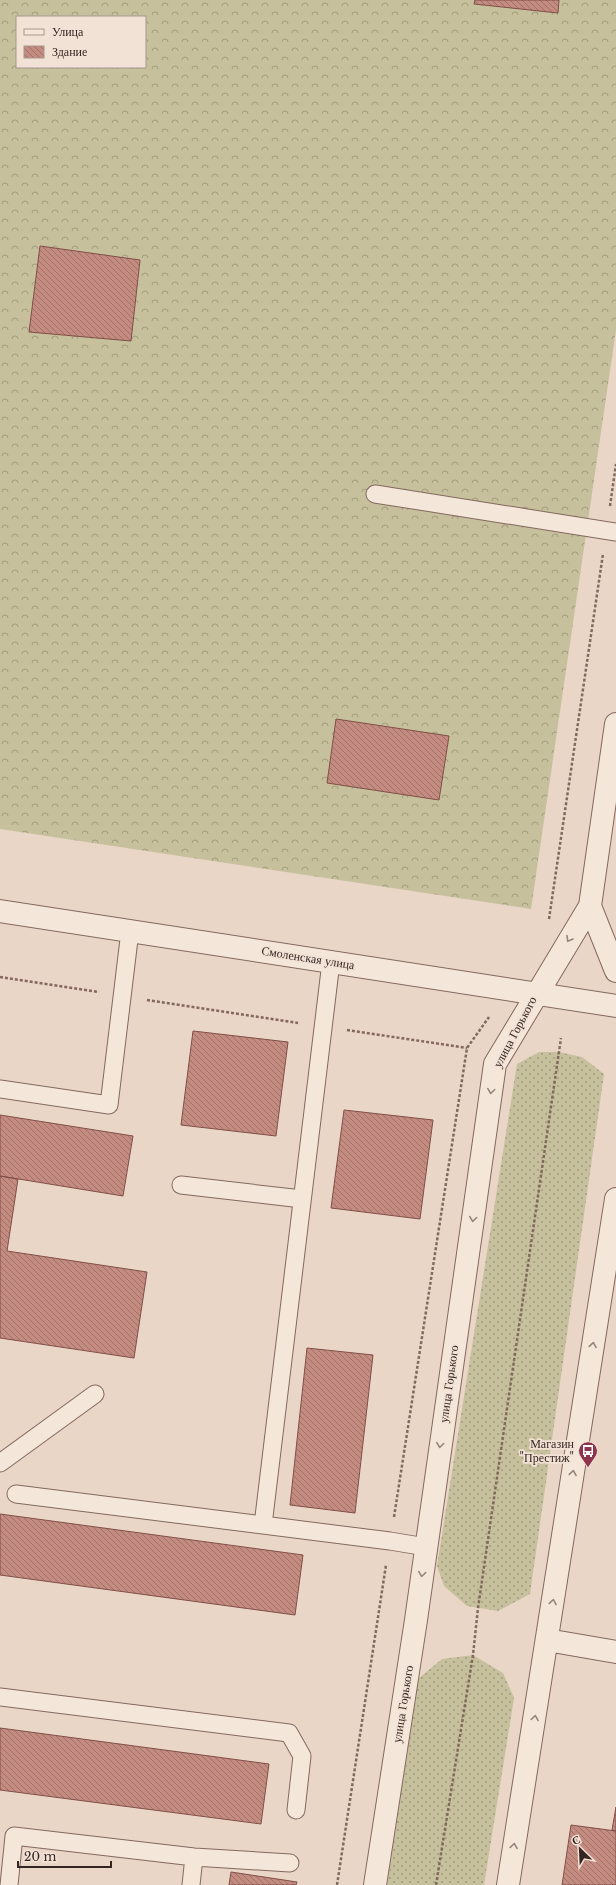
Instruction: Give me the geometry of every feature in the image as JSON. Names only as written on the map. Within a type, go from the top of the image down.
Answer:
[{"type":"street","name":"улица Горького","points":[[375,1885],[426,1547],[495,1064],[536,993],[590,906],[616,724]]},
{"type":"street","name":"улица Горького","points":[[590,906],[616,971]]},
{"type":"street","name":"Смоленская улица","points":[[0,911],[616,1006]]},
{"type":"street","points":[[508,1885],[616,1199]]},
{"type":"street","points":[[547,1640],[616,1652]]},
{"type":"lane","points":[[375,494],[616,532]]},
{"type":"lane","points":[[0,1089],[109,1105],[130,931]]},
{"type":"lane","points":[[263,1525],[324,1026],[330,962]]},
{"type":"lane","points":[[181,1185],[302,1199]]},
{"type":"lane","points":[[0,1463],[95,1394]]},
{"type":"lane","points":[[16,1494],[390,1541],[426,1547]]},
{"type":"lane","points":[[0,1697],[288,1733],[302,1756],[296,1810]]},
{"type":"lane","points":[[9,1885],[7,1835],[194,1857],[290,1863]]},
{"type":"lane","points":[[191,1885],[194,1857]]},
{"type":"path","points":[[0,977],[467,1048]]},
{"type":"path","points":[[436,1885],[473,1655],[479,1600],[561,1038]]},
{"type":"green space","points":[[0,0],[616,0],[616,330],[531,909],[0,829]]},
{"type":"green space","points":[[539,1052],[559,1052],[582,1057],[604,1074],[530,1594],[498,1611],[467,1606],[444,1586],[437,1566],[517,1064]]},
{"type":"green space","points":[[473,1655],[503,1673],[514,1698],[484,1885],[387,1885],[419,1678],[442,1659]]},
{"type":"building","points":[[475,0],[559,0],[558,13],[474,4]]},
{"type":"building","points":[[40,246],[140,260],[131,341],[29,332]]},
{"type":"building","points":[[336,719],[449,736],[439,800],[327,783]]},
{"type":"building","points":[[193,1031],[288,1042],[276,1136],[181,1125]]},
{"type":"building","points":[[344,1110],[433,1120],[420,1219],[331,1208]]},
{"type":"building","points":[[0,1115],[133,1136],[123,1196],[0,1176]]},
{"type":"building","points":[[0,1176],[18,1179],[7,1251],[147,1272],[134,1358],[0,1338]]},
{"type":"building","points":[[307,1348],[373,1355],[355,1513],[290,1505]]},
{"type":"building","points":[[0,1514],[303,1555],[295,1615],[0,1575]]},
{"type":"building","points":[[0,1728],[269,1764],[261,1824],[0,1790]]},
{"type":"building","points":[[616,1807],[616,1831],[612,1830]]},
{"type":"building","points":[[571,1825],[616,1831],[616,1885],[562,1885]]},
{"type":"building","points":[[231,1872],[297,1882],[296,1885],[229,1885]]},
{"type":"place","name":"Магазин \"Престиж\"","points":[[588,1468]]}]
